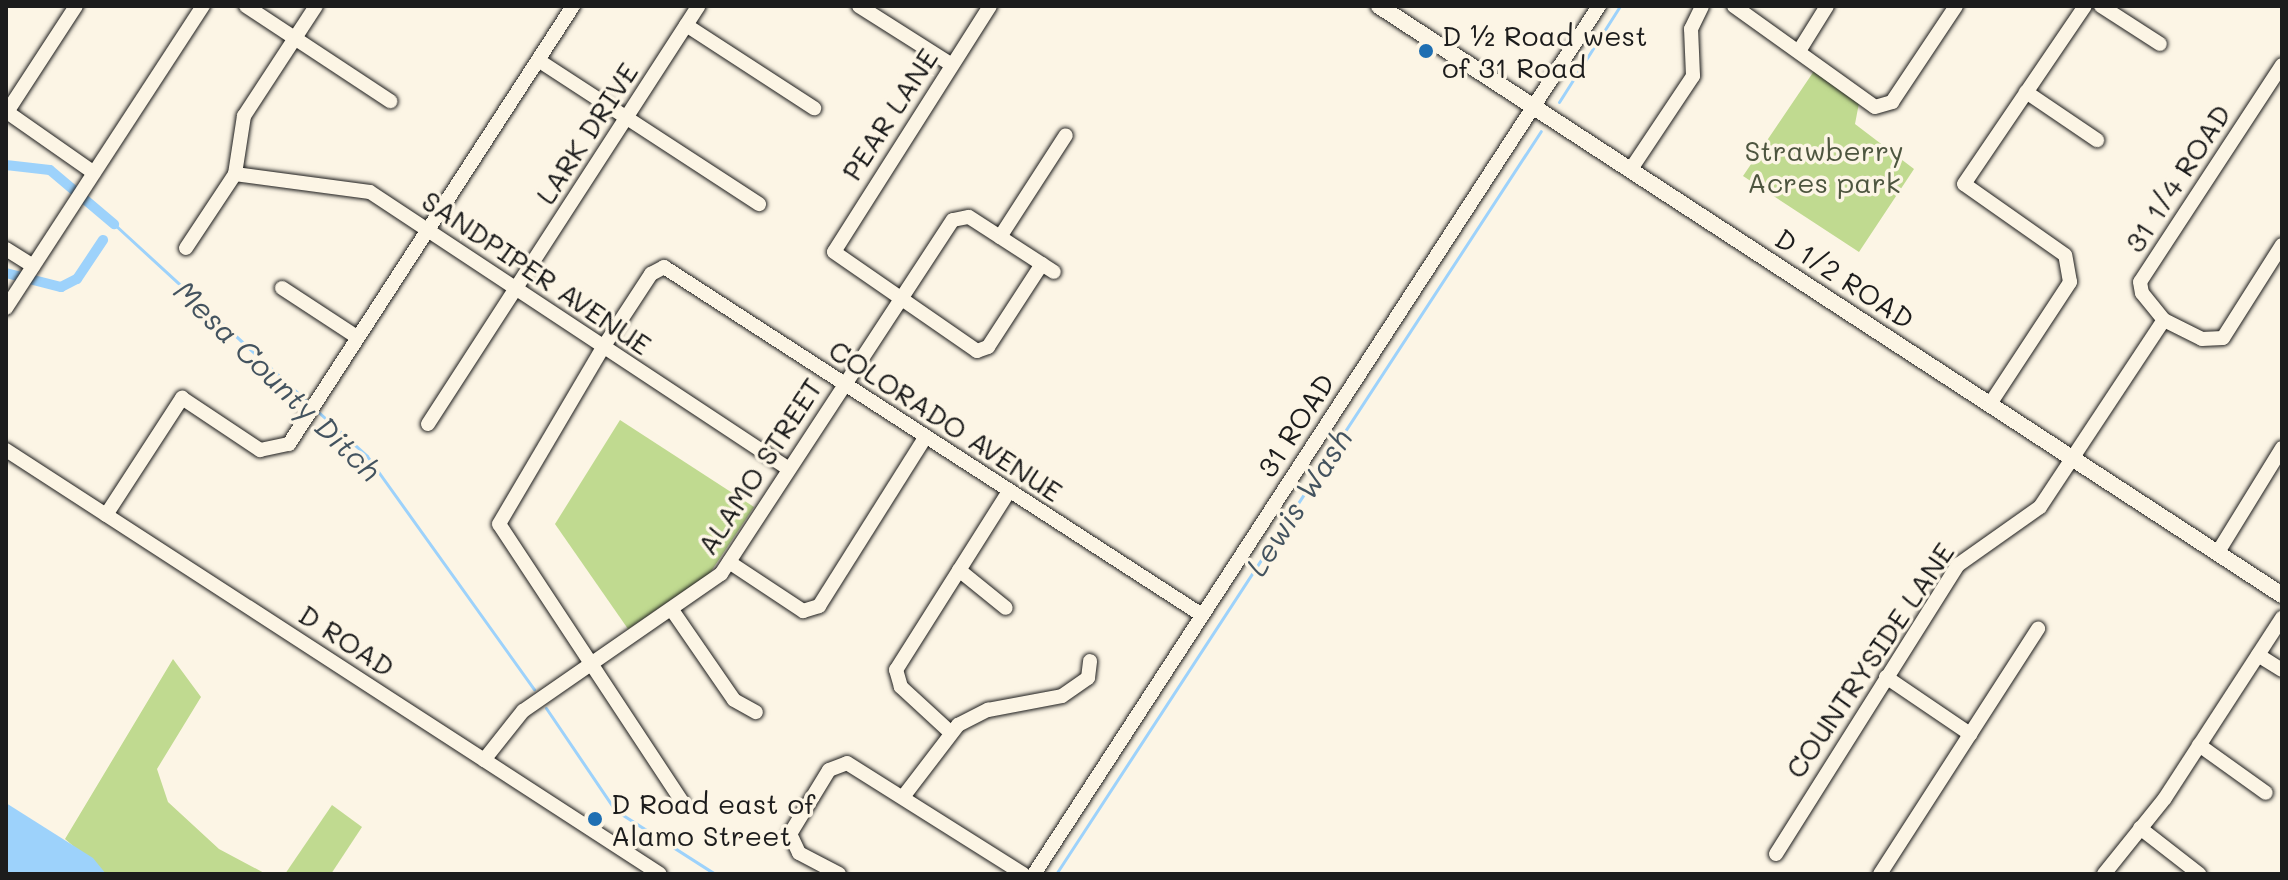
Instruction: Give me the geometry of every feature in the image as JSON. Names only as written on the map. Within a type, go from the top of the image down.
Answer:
[{"type":"main road","name":"D 1/2 ROAD","points":[[1379,6],[2282,595]]},
{"type":"street","points":[[76,6],[7,112],[94,173]]},
{"type":"street","points":[[6,308],[203,6]]},
{"type":"street","points":[[246,6],[390,101]]},
{"type":"street","points":[[186,248],[235,174],[240,125],[316,6]]},
{"type":"street","points":[[106,515],[182,398],[260,450],[276,452],[312,406],[573,6]]},
{"type":"street","name":"LARK DRIVE","points":[[428,424],[698,6]]},
{"type":"street","points":[[859,6],[952,65]]},
{"type":"street","name":"PEAR LANE","points":[[899,301],[834,252],[990,6]]},
{"type":"street","name":"31 ROAD","points":[[1034,874],[1599,6]]},
{"type":"street","points":[[1631,169],[1693,76],[1691,29],[1702,6]]},
{"type":"street","points":[[1734,6],[1875,107],[1892,102],[1956,6]]},
{"type":"street","points":[[1799,51],[1827,6]]},
{"type":"street","points":[[1990,404],[2070,282],[2065,255],[1964,184],[2085,6]]},
{"type":"street","points":[[2101,6],[2160,44]]},
{"type":"street","points":[[686,25],[814,108]]},
{"type":"street","points":[[538,60],[759,204]]},
{"type":"street","name":"31 1/4 ROAD","points":[[2164,320],[2140,282],[2282,65]]},
{"type":"street","points":[[2026,92],[2097,140]]},
{"type":"street","points":[[899,301],[981,351],[1048,268],[1000,237],[1066,135]]},
{"type":"street","name":"SANDPIPER AVENUE","points":[[235,174],[370,192],[517,288],[602,349],[789,469]]},
{"type":"street","name":"ALAMO STREET","points":[[484,760],[513,720],[672,610],[729,562],[843,385],[959,216],[1000,237]]},
{"type":"street","points":[[2164,320],[2202,339],[2223,338],[2282,245]]},
{"type":"street","points":[[6,249],[33,266]]},
{"type":"street","name":"COLORADO AVENUE","points":[[602,349],[651,274],[664,267],[1202,615]]},
{"type":"street","points":[[282,288],[357,337]]},
{"type":"street","name":"COUNTRYSIDE LANE","points":[[1776,854],[1886,677],[1967,556],[2040,507],[2164,320]]},
{"type":"street","points":[[602,349],[499,524],[589,666],[683,803]]},
{"type":"street","points":[[729,562],[803,611],[819,606],[925,438]]},
{"type":"street","points":[[2218,552],[2282,448]]},
{"type":"street","name":"D ROAD","points":[[6,450],[660,874]]},
{"type":"street","points":[[950,732],[901,687],[896,670],[1009,491]]},
{"type":"street","points":[[959,570],[1006,608]]},
{"type":"street","points":[[672,610],[734,700],[756,712]]},
{"type":"street","points":[[2104,874],[2199,745],[2282,618]]},
{"type":"street","points":[[1880,874],[2038,629]]},
{"type":"street","points":[[2258,655],[2282,670]]},
{"type":"street","points":[[903,797],[950,732],[988,710],[1062,696],[1088,678],[1090,661]]},
{"type":"street","points":[[1886,677],[1970,734]]},
{"type":"street","points":[[2199,745],[2266,793]]},
{"type":"street","points":[[839,874],[791,843],[792,826],[837,764],[856,766],[1023,874]]},
{"type":"street","points":[[2140,828],[2199,874]]},
{"type":"green space","name":"Strawberry Acres park","points":[[1816,68],[1859,103],[1855,124],[1914,169],[1859,252],[1743,176]]},
{"type":"green space","points":[[620,420],[754,507],[710,573],[628,629],[555,524]]},
{"type":"green space","points":[[173,659],[201,697],[157,769],[168,802],[219,849],[266,874],[106,874],[65,839]]},
{"type":"green space","points":[[332,805],[362,827],[331,874],[285,874]]},
{"type":"water","points":[[6,803],[93,858],[106,874],[6,874]]},
{"type":"waterway","name":"Lewis Wash","points":[[1559,102],[1620,6]]},
{"type":"waterway","name":"Lewis Wash","points":[[1056,874],[1541,131]]},
{"type":"waterway","name":"Mesa County Ditch","points":[[6,165],[50,170],[114,224]]},
{"type":"waterway","name":"Mesa County Ditch","points":[[114,224],[310,404]]},
{"type":"waterway","points":[[6,273],[61,287],[77,279],[103,240]]},
{"type":"waterway","name":"Mesa County Ditch","points":[[315,409],[367,456],[534,689]]},
{"type":"waterway","name":"Mesa County Ditch","points":[[546,708],[615,810],[715,874]]},
{"type":"place","name":"D ½ Road west of 31 Road","points":[[1426,51]]},
{"type":"place","name":"D Road east of Alamo Street","points":[[595,819]]}]
